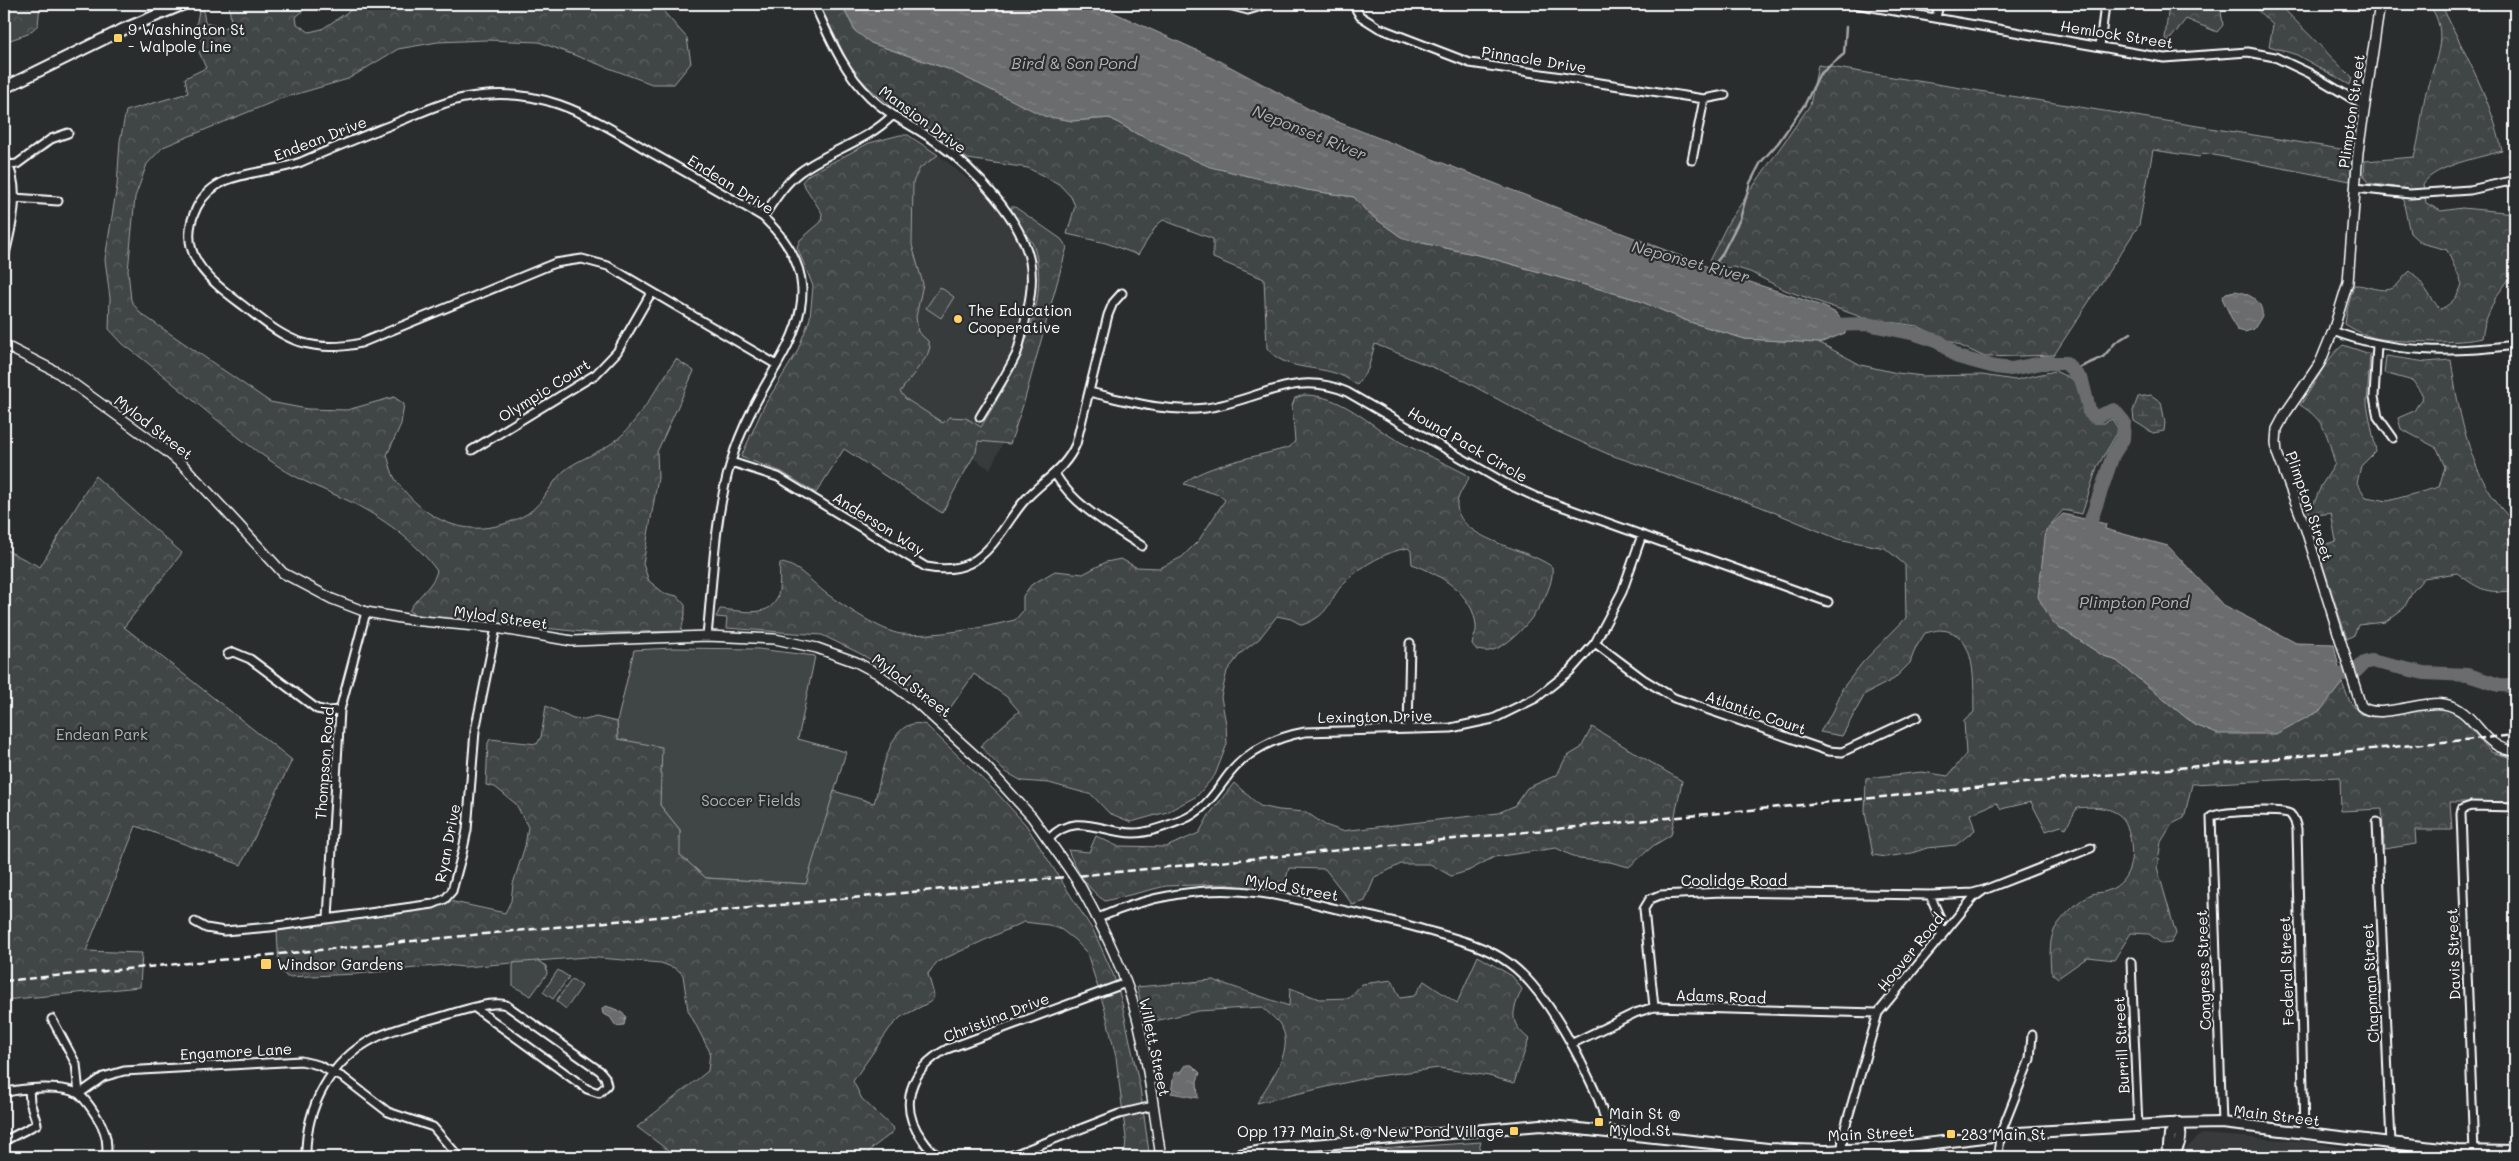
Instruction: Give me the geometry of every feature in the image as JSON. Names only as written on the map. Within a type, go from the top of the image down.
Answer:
[{"type":"main road","points":[[4,88],[124,29],[184,4]]},
{"type":"main road","points":[[2169,1157],[2170,1135],[2178,1123]]},
{"type":"main road","name":"Main Street","points":[[1230,1157],[1279,1148],[1541,1125],[1606,1130],[1790,1154],[1892,1148],[2000,1135],[2178,1123],[2222,1123],[2474,1153],[2515,1152]]},
{"type":"street","name":"Mansion Drive","points":[[814,4],[846,69],[871,99],[893,116],[940,144],[987,187],[1022,239],[1030,262],[1032,286],[1017,354],[980,417]]},
{"type":"street","points":[[1225,4],[1248,10],[1268,4]]},
{"type":"street","name":"Pinnacle Drive","points":[[1353,4],[1360,16],[1379,28],[1470,63],[1704,99],[1725,94]]},
{"type":"street","name":"Hemlock Street","points":[[1855,4],[2164,58],[2248,52],[2275,57],[2309,73],[2363,105]]},
{"type":"street","points":[[1936,18],[1939,4]]},
{"type":"street","points":[[2100,46],[2105,4]]},
{"type":"street","name":"Plimpton Street","points":[[2379,6],[2363,105],[2348,282],[2334,331],[2320,363],[2277,429],[2277,454],[2305,527],[2359,704],[2366,710],[2374,712],[2432,704],[2452,706],[2466,713],[2497,747],[2515,751]]},
{"type":"street","name":"Endean Drive","points":[[707,636],[718,524],[730,462],[752,409],[776,365],[797,325],[801,307],[802,288],[792,252],[781,236],[762,217],[581,112],[556,102],[531,96],[496,94],[445,103],[282,169],[226,179],[210,190],[202,199],[194,216],[191,228],[193,252],[198,264],[209,279],[280,333],[299,342],[319,346],[340,346],[366,341],[555,263],[582,259],[602,264],[776,365]]},
{"type":"street","points":[[1692,160],[1704,99]]},
{"type":"street","points":[[762,217],[794,176],[809,166],[881,128],[893,116]]},
{"type":"street","points":[[9,165],[17,164],[51,139],[68,133]]},
{"type":"street","points":[[4,156],[9,165],[14,198],[12,230],[4,258]]},
{"type":"street","points":[[2355,188],[2416,193],[2470,190],[2515,180]]},
{"type":"street","points":[[14,198],[58,201]]},
{"type":"street","name":"Olympic Court","points":[[472,450],[596,374],[617,352],[652,292]]},
{"type":"street","name":"Anderson Way","points":[[730,462],[778,477],[926,568],[941,570],[964,566],[983,554],[1025,500],[1064,466],[1074,450],[1108,315],[1113,303],[1122,293]]},
{"type":"street","points":[[2334,331],[2377,345],[2421,350],[2514,345],[2515,354]]},
{"type":"street","name":"Mylod Street","points":[[4,345],[57,372],[178,462],[283,573],[324,595],[366,612],[412,620],[496,628],[572,640],[707,636],[775,639],[802,644],[856,662],[877,673],[939,721],[1014,795],[1049,839],[1079,884],[1098,918],[1125,906],[1157,897],[1203,892],[1242,892],[1292,898],[1400,923],[1485,950],[1509,962],[1529,982],[1571,1044],[1605,1118],[1606,1130]]},
{"type":"street","points":[[2377,345],[2374,397],[2378,417],[2393,438]]},
{"type":"street","name":"Hound Pack Circle","points":[[1089,392],[1154,408],[1188,409],[1222,405],[1291,384],[1310,382],[1329,385],[1348,392],[1522,491],[1828,602]]},
{"type":"street","points":[[1055,474],[1068,493],[1082,505],[1142,546]]},
{"type":"street","name":"Lexington Drive","points":[[1049,839],[1054,833],[1078,825],[1094,824],[1117,832],[1136,833],[1182,820],[1208,803],[1230,773],[1251,754],[1290,734],[1451,728],[1492,719],[1514,710],[1555,684],[1595,643],[1622,592],[1642,535]]},
{"type":"street","name":"Thompson Road","points":[[328,918],[340,710],[366,612]]},
{"type":"street","name":"Ryan Drive","points":[[195,922],[206,928],[224,931],[270,927],[434,904],[445,899],[452,891],[467,830],[475,730],[496,628]]},
{"type":"street","points":[[1408,729],[1410,643]]},
{"type":"street","name":"Atlantic Court","points":[[1595,643],[1643,679],[1674,698],[1828,751],[1842,752],[1917,717]]},
{"type":"street","points":[[228,654],[233,652],[250,659],[317,709],[328,711],[340,710]]},
{"type":"street","name":"Davis Street","points":[[2474,1153],[2461,814],[2462,808],[2471,806],[2515,807]]},
{"type":"street","name":"Federal Street","points":[[2211,815],[2285,812],[2294,819],[2297,829],[2304,1133]]},
{"type":"street","name":"Congress Street","points":[[2211,815],[2222,1123]]},
{"type":"street","name":"Chapman Street","points":[[2377,822],[2391,1144]]},
{"type":"street","name":"Hoover Road","points":[[1842,1151],[1843,1134],[1878,1013],[1970,902],[1984,890],[2091,848]]},
{"type":"street","name":"Coolidge Road","points":[[1654,1007],[1644,909],[1650,899],[1660,895],[1722,892],[1930,895],[1973,893],[1984,890]]},
{"type":"street","points":[[1930,895],[1940,918],[1941,938]]},
{"type":"street","name":"Willett Street","points":[[1098,918],[1126,983],[1144,1048],[1160,1157]]},
{"type":"street","name":"Burrill Street","points":[[2131,962],[2138,1126]]},
{"type":"street","name":"Christina Drive","points":[[941,1157],[934,1154],[913,1127],[908,1105],[912,1087],[928,1062],[947,1049],[1126,983]]},
{"type":"street","points":[[306,1157],[308,1126],[321,1091],[334,1073],[355,1051],[382,1035],[475,1008],[498,1003],[506,1004],[600,1071],[606,1077],[606,1085],[599,1093],[587,1089],[475,1008]]},
{"type":"street","name":"Adams Road","points":[[1571,1044],[1635,1013],[1654,1007],[1878,1013]]},
{"type":"street","points":[[52,1019],[76,1064],[79,1094]]},
{"type":"street","points":[[1998,1157],[2000,1135],[2030,1059],[2032,1035]]},
{"type":"street","name":"Engamore Lane","points":[[79,1094],[103,1077],[124,1071],[292,1061],[309,1062],[334,1073],[388,1112],[433,1126],[460,1157]]},
{"type":"street","points":[[4,1142],[37,1124],[30,1102],[29,1089]]},
{"type":"street","points":[[4,1093],[29,1089],[67,1090],[79,1094],[92,1108],[103,1128],[107,1141],[106,1157]]},
{"type":"street","points":[[1008,1157],[1119,1114],[1153,1106]]},
{"type":"street","points":[[1727,1157],[1728,1145]]},
{"type":"shaded area","name":"The Education Cooperative","points":[[927,145],[975,185],[1060,250],[1003,443],[990,469],[862,388],[906,169]]},
{"type":"shaded area","points":[[2201,1134],[2311,1142],[2386,1157],[2182,1157],[2186,1149]]},
{"type":"green space","points":[[4,4],[40,4],[38,25],[28,34],[4,42]]},
{"type":"green space","points":[[229,4],[305,4],[304,10],[296,17],[297,24],[309,32],[322,29],[360,4],[657,4],[687,38],[691,63],[674,84],[652,84],[539,42],[486,40],[438,42],[398,49],[348,79],[280,99],[163,147],[147,164],[135,197],[128,271],[131,300],[140,313],[270,402],[307,409],[347,410],[394,397],[404,404],[401,424],[387,455],[391,470],[398,483],[411,498],[440,520],[456,526],[490,527],[508,523],[534,509],[563,472],[609,445],[628,429],[643,410],[676,359],[694,371],[657,452],[658,478],[643,564],[649,581],[664,593],[677,596],[685,605],[685,615],[681,631],[593,633],[416,615],[409,611],[432,582],[437,571],[419,550],[373,514],[295,476],[258,452],[123,344],[109,329],[110,298],[105,259],[117,186],[120,141],[126,111],[188,93],[185,78],[206,68],[199,52],[204,48],[196,27],[199,10],[203,8],[205,23],[225,28],[231,23]]},
{"type":"green space","points":[[819,4],[846,4],[845,11],[871,43],[948,69],[992,90],[1072,121],[1110,118],[1137,134],[1307,190],[1354,197],[1369,214],[1404,239],[1483,256],[1635,299],[1690,322],[1745,339],[1820,343],[1861,365],[1897,373],[1923,376],[1982,375],[2015,380],[2055,371],[2074,380],[2082,398],[2083,414],[2093,423],[2104,423],[2112,419],[2119,430],[2097,467],[2082,514],[2063,510],[2046,530],[2053,623],[2102,655],[2117,661],[2195,725],[2337,689],[2342,683],[2350,702],[2360,714],[2381,717],[2438,707],[2455,711],[2491,752],[2515,759],[2515,802],[2450,802],[2452,830],[2415,830],[2416,844],[2384,849],[2382,809],[2341,811],[2340,777],[2192,784],[2184,818],[2172,824],[2161,842],[2157,867],[2176,934],[2171,943],[2162,944],[2149,934],[2131,933],[2114,960],[2088,957],[2058,978],[2051,972],[2050,953],[2051,941],[2058,924],[2083,899],[2092,894],[2105,892],[2116,886],[2128,872],[2132,854],[2130,835],[2124,819],[2119,814],[2106,809],[2077,808],[2066,828],[2061,826],[2046,831],[2031,802],[2001,809],[1997,803],[1970,814],[1975,830],[1956,845],[1927,848],[1912,853],[1886,857],[1873,855],[1865,812],[1866,778],[1922,772],[1948,776],[1966,754],[1964,721],[1974,712],[1974,688],[1968,650],[1962,640],[1953,633],[1940,630],[1925,633],[1915,649],[1910,663],[1894,679],[1865,694],[1842,736],[1820,732],[1834,710],[1842,689],[1863,662],[1906,618],[1905,565],[1885,548],[1838,539],[1759,506],[1608,454],[1554,430],[1459,378],[1375,344],[1368,369],[1357,385],[1331,372],[1282,361],[1267,348],[1264,279],[1213,258],[1213,239],[1163,220],[1157,225],[1138,255],[1106,243],[1067,234],[1075,206],[1071,197],[1059,184],[1028,168],[968,159],[925,125],[890,105],[868,87],[851,68]]},
{"type":"green space","points":[[2169,4],[2220,4],[2223,25],[2217,32],[2186,19],[2168,42],[2165,38]]},
{"type":"green space","points":[[2251,4],[2279,4],[2352,78],[2350,85],[2297,55],[2269,46],[2273,25]]},
{"type":"green space","points":[[2428,4],[2440,4],[2443,8],[2485,96],[2502,151],[2448,167],[2429,177],[2423,184],[2426,203],[2441,211],[2462,208],[2515,213],[2515,271],[2496,297],[2485,322],[2482,338],[2472,340],[2432,342],[2381,339],[2371,337],[2345,324],[2354,285],[2389,290],[2410,271],[2441,309],[2454,299],[2462,284],[2447,250],[2421,243],[2410,233],[2403,200],[2394,187],[2368,183],[2364,176],[2365,161],[2414,157],[2425,96],[2436,61],[2440,38],[2439,26]]},
{"type":"green space","points":[[1818,65],[2353,151],[2350,181],[2203,153],[2199,157],[2153,150],[2139,225],[2054,355],[1985,357],[1917,326],[1864,318],[1785,290],[1750,272],[1734,267],[1722,268],[1709,261],[1729,221],[1810,105]]},
{"type":"green space","points":[[900,135],[908,135],[938,155],[920,168],[913,182],[912,245],[923,284],[916,317],[918,332],[928,341],[930,347],[927,356],[900,392],[906,399],[943,423],[949,417],[966,418],[981,427],[1005,386],[1026,341],[1038,293],[1038,270],[1034,247],[1018,225],[1011,207],[1015,207],[1061,239],[1067,247],[1024,402],[1010,444],[978,441],[976,452],[942,513],[844,449],[816,493],[782,472],[741,457],[764,406],[797,352],[810,318],[813,286],[797,247],[800,240],[821,222],[822,213],[802,182],[808,175],[869,143]]},
{"type":"green space","points":[[940,287],[954,297],[941,318],[926,308]]},
{"type":"green space","points":[[2343,345],[2370,354],[2367,404],[2376,451],[2361,466],[2357,483],[2366,497],[2388,501],[2439,487],[2445,467],[2437,448],[2401,429],[2398,418],[2414,411],[2423,396],[2413,381],[2384,373],[2386,356],[2426,362],[2451,360],[2463,426],[2478,469],[2500,507],[2515,523],[2515,591],[2497,592],[2484,590],[2457,573],[2424,578],[2413,591],[2404,608],[2385,622],[2358,625],[2354,635],[2347,639],[2317,547],[2336,541],[2331,513],[2310,516],[2307,509],[2313,506],[2321,486],[2335,464],[2327,437],[2320,423],[2309,411],[2300,405],[2330,358]]},
{"type":"green space","points":[[1304,395],[1318,396],[1343,405],[1400,442],[1466,474],[1469,478],[1460,493],[1457,503],[1460,516],[1468,526],[1495,542],[1541,560],[1552,567],[1552,578],[1542,603],[1524,627],[1503,645],[1487,651],[1477,650],[1472,644],[1476,626],[1469,604],[1453,586],[1433,573],[1412,564],[1411,551],[1408,548],[1384,555],[1360,569],[1341,587],[1325,611],[1312,621],[1302,625],[1291,619],[1277,616],[1259,639],[1241,653],[1227,671],[1221,697],[1226,724],[1227,744],[1215,775],[1197,796],[1167,812],[1131,822],[1109,813],[1092,795],[1049,783],[1022,781],[1004,771],[980,746],[1019,711],[1007,697],[974,674],[946,714],[903,679],[861,654],[822,635],[726,628],[727,618],[716,617],[720,609],[752,612],[767,609],[773,605],[779,590],[780,563],[799,570],[821,590],[874,623],[893,632],[914,635],[958,631],[1015,620],[1023,611],[1023,596],[1031,585],[1055,571],[1083,574],[1106,562],[1121,559],[1136,567],[1160,568],[1182,557],[1199,540],[1225,500],[1219,495],[1184,484],[1203,472],[1218,466],[1290,447],[1295,441],[1292,406],[1295,398]]},
{"type":"green space","points":[[2151,395],[2161,402],[2165,422],[2164,431],[2153,433],[2134,421],[2133,411],[2138,397]]},
{"type":"green space","name":"Endean Park","points":[[95,476],[182,553],[124,627],[292,760],[241,865],[136,826],[86,951],[142,953],[140,987],[4,1000],[4,625],[6,615],[4,606],[4,549],[40,567]]},
{"type":"green space","name":"Soccer Fields","points":[[673,648],[758,649],[815,656],[798,739],[846,752],[807,884],[706,878],[679,855],[680,830],[660,805],[659,793],[618,739],[617,722],[634,650]]},
{"type":"green space","points":[[546,706],[573,719],[585,720],[596,717],[617,722],[618,739],[662,747],[660,805],[680,830],[680,855],[706,878],[806,884],[834,791],[874,803],[884,764],[895,738],[903,729],[913,724],[926,725],[997,793],[1026,825],[1094,932],[1113,974],[1121,999],[1140,1088],[1149,1152],[1146,1157],[1121,1157],[1125,1150],[1126,1138],[1116,1057],[1105,1010],[1087,953],[1062,930],[1049,925],[1024,922],[937,962],[928,974],[934,995],[932,1001],[901,1017],[890,1028],[853,1081],[862,1099],[894,1129],[892,1133],[872,1148],[866,1157],[677,1157],[637,1127],[708,1071],[710,1052],[688,1010],[683,975],[677,969],[661,963],[586,957],[464,967],[445,965],[357,974],[287,977],[279,968],[277,931],[414,911],[449,901],[505,913],[511,901],[513,884],[525,846],[528,827],[516,804],[495,787],[486,785],[488,743],[490,739],[537,744],[541,737]]},
{"type":"green space","points":[[1592,727],[1682,781],[1671,835],[1653,846],[1629,867],[1610,862],[1579,859],[1556,848],[1494,857],[1468,871],[1451,876],[1430,864],[1401,864],[1375,877],[1365,901],[1353,905],[1325,869],[1289,868],[1282,893],[1224,884],[1166,886],[1105,901],[1083,879],[1068,850],[1089,852],[1096,836],[1117,846],[1166,847],[1199,833],[1209,815],[1234,783],[1260,806],[1279,810],[1306,812],[1325,825],[1342,831],[1498,813],[1514,806],[1527,788],[1557,775],[1566,757],[1581,748]]},
{"type":"green space","points":[[522,951],[546,966],[547,974],[531,996],[513,986],[513,965]]},
{"type":"green space","points":[[1478,956],[1512,976],[1522,989],[1514,1010],[1514,1016],[1518,1027],[1529,1039],[1514,1083],[1489,1076],[1439,1068],[1370,1077],[1257,1103],[1280,1064],[1284,1053],[1284,1033],[1275,1019],[1262,1007],[1198,1011],[1146,1023],[1137,987],[1213,980],[1289,1006],[1290,988],[1319,999],[1349,998],[1362,984],[1392,980],[1400,998],[1414,996],[1424,981],[1457,1003]]},
{"type":"green space","points":[[558,970],[569,977],[553,999],[543,992]]},
{"type":"green space","points":[[572,979],[582,986],[566,1009],[556,1001]]},
{"type":"green space","points":[[1481,1142],[1477,1157],[1352,1157],[1351,1151]]},
{"type":"water","name":"Bird & Son Pond","points":[[846,4],[1095,4],[1212,57],[1320,115],[1729,275],[1822,306],[1836,313],[1846,325],[1845,333],[1820,343],[1745,339],[1690,322],[1635,299],[1483,256],[1404,239],[1369,214],[1354,197],[1307,190],[1210,167],[1137,134],[1110,118],[1072,121],[1044,116],[948,69],[871,43],[855,31],[845,11]]},
{"type":"water","points":[[2235,291],[2250,296],[2260,306],[2262,316],[2254,329],[2245,332],[2237,330],[2222,298],[2226,293]]},
{"type":"water","name":"Plimpton Pond","points":[[2063,514],[2106,524],[2105,529],[2168,546],[2222,604],[2296,643],[2334,644],[2342,683],[2321,710],[2276,734],[2217,734],[2195,725],[2117,661],[2102,655],[2053,623],[2038,597],[2046,530]]},
{"type":"water","points":[[606,1006],[618,1010],[626,1016],[624,1025],[616,1026],[610,1017],[603,1014],[602,1009]]},
{"type":"water","points":[[1186,1065],[1192,1065],[1200,1073],[1197,1081],[1198,1098],[1171,1093],[1174,1073],[1182,1071]]},
{"type":"waterway","points":[[1710,270],[1721,256],[1740,219],[1750,183],[1761,162],[1778,143],[1805,104],[1819,75],[1844,54],[1846,27]]},
{"type":"waterway","name":"Neponset River","points":[[1829,325],[1867,324],[1916,334],[1940,342],[1958,357],[1995,367],[2011,369],[2042,363],[2066,363],[2082,381],[2090,413],[2095,417],[2114,410],[2124,422],[2123,439],[2113,455],[2091,520],[2092,538]]},
{"type":"waterway","points":[[2074,370],[2103,357],[2116,342],[2131,333]]},
{"type":"waterway","name":"Neponset River","points":[[2324,679],[2356,671],[2364,663],[2371,661],[2424,673],[2468,675],[2499,685],[2515,686]]},
{"type":"railway","points":[[4,981],[2515,735]]},
{"type":"place","name":"9 Washington St - Walpole Line","points":[[118,38]]},
{"type":"place","name":"The Education Cooperative","points":[[958,319]]},
{"type":"place","name":"Windsor Gardens","points":[[266,964]]},
{"type":"place","name":"Main St @ Mylod St","points":[[1599,1122]]},
{"type":"place","name":"Opp 177 Main St @ New Pond Village","points":[[1514,1131]]},
{"type":"place","name":"283 Main St","points":[[1951,1134]]}]
